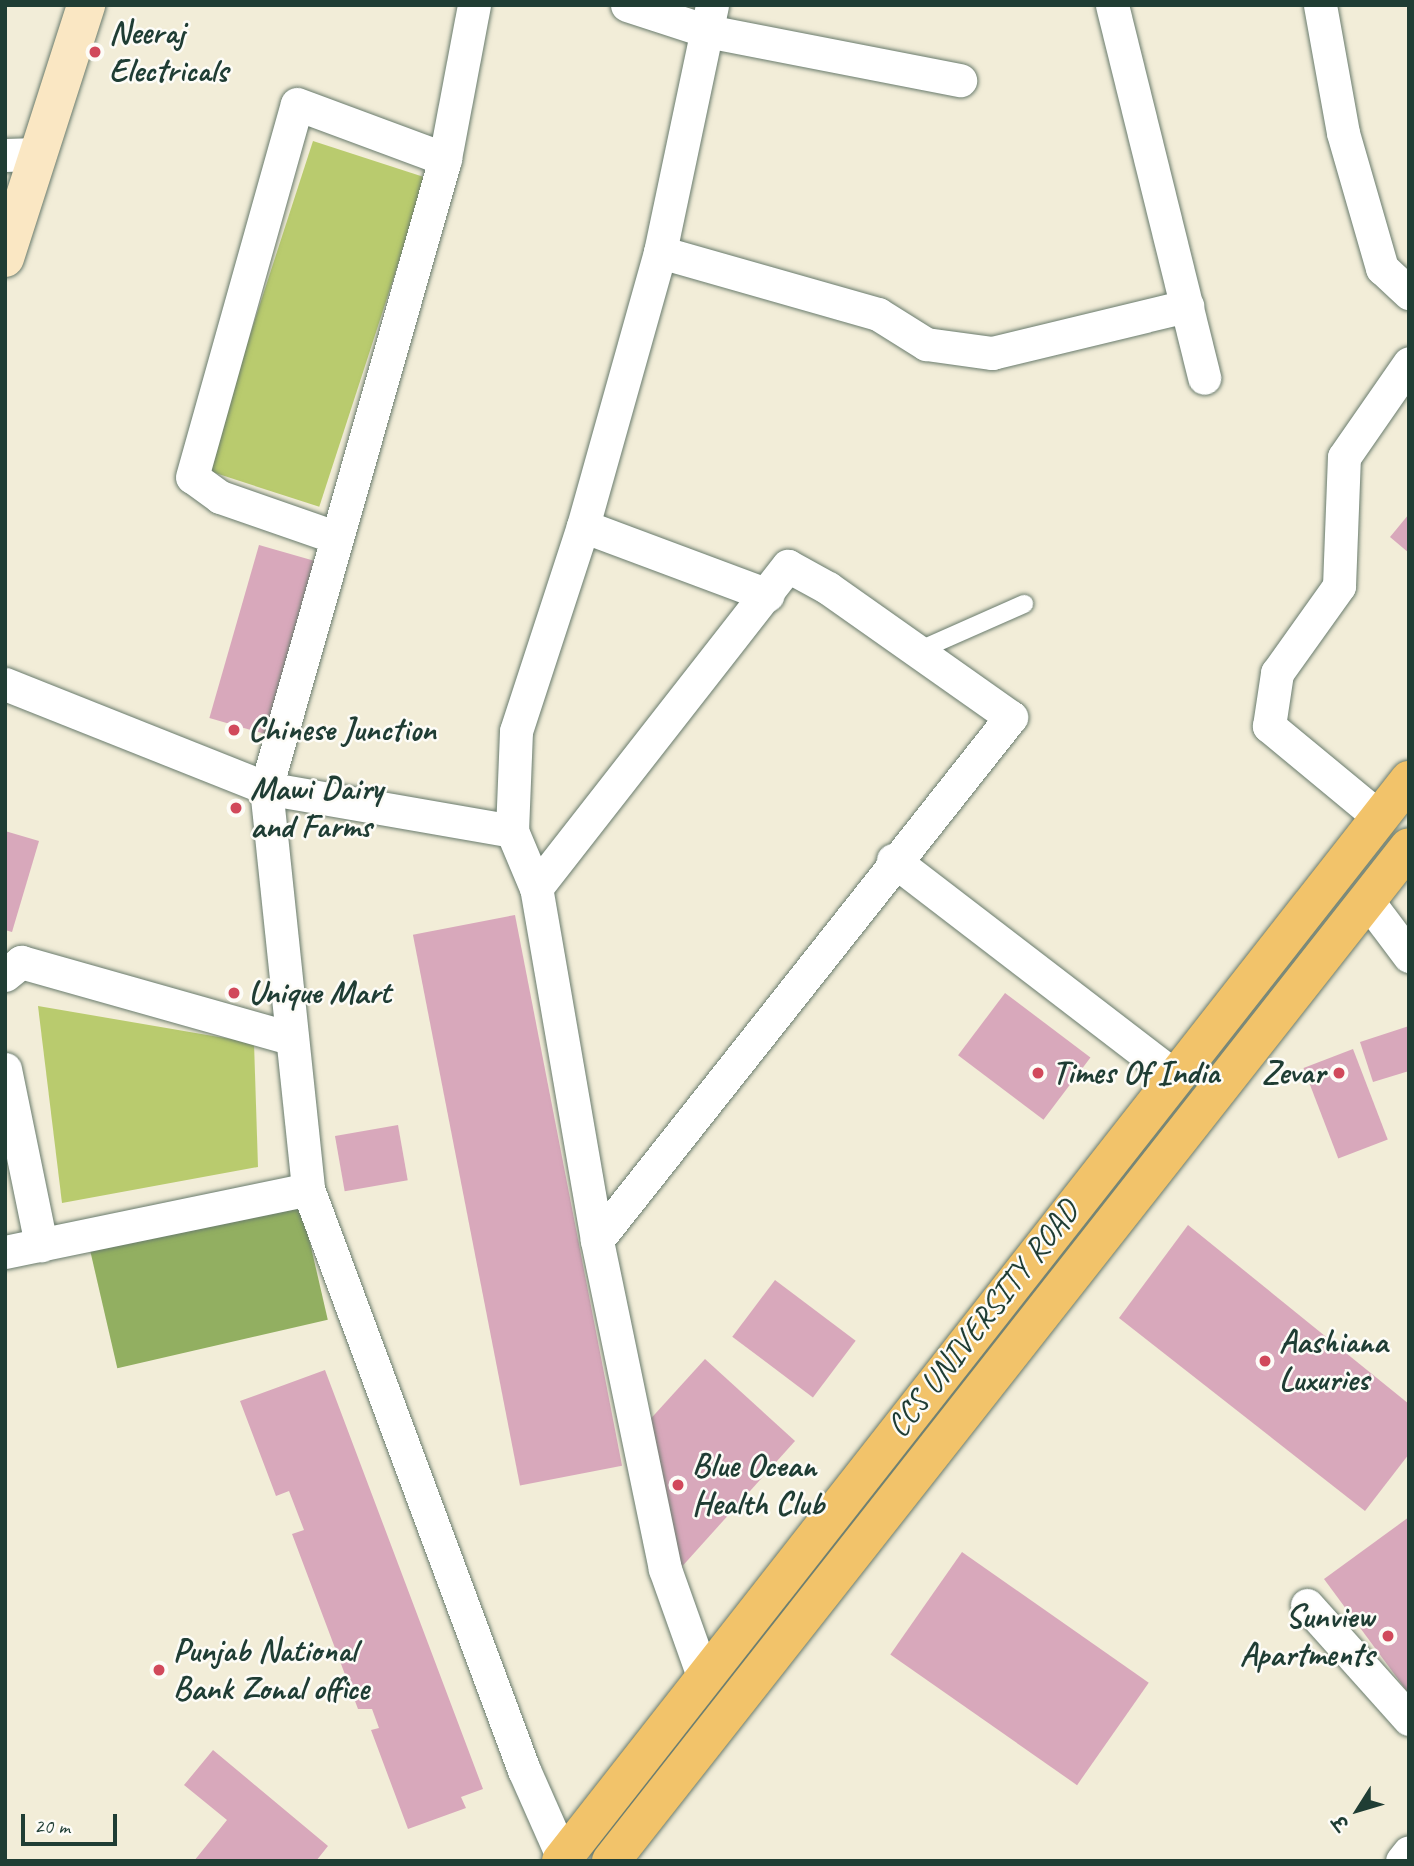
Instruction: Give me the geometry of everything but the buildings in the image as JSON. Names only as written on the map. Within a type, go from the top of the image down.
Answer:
[{"type":"highway","name":"CCS UNIVERSITY ROAD","points":[[562,1859],[1409,780]]},
{"type":"highway","name":"CCS UNIVERSITY ROAD","points":[[611,1861],[1409,847]]},
{"type":"street","points":[[5,258],[21,154],[86,5]]},
{"type":"street","points":[[474,5],[445,159],[335,537],[266,788],[290,1038],[308,1189],[524,1770],[562,1859]]},
{"type":"street","points":[[627,5],[709,18],[960,80]]},
{"type":"street","points":[[1112,5],[1205,378]]},
{"type":"street","points":[[1320,5],[1343,133],[1382,268],[1409,293]]},
{"type":"street","points":[[703,1676],[665,1569],[597,1240],[536,888],[512,831],[516,731],[583,526],[660,252],[709,18]]},
{"type":"street","points":[[335,537],[220,497],[192,477],[297,104],[445,159]]},
{"type":"street","points":[[660,252],[878,314],[926,344],[992,353],[1187,306]]},
{"type":"street","points":[[1379,817],[1269,726],[1277,673],[1339,586],[1344,457],[1409,363]]},
{"type":"street","points":[[583,526],[768,595]]},
{"type":"street","points":[[536,888],[768,595],[788,566],[920,650],[1011,717],[893,860],[597,1240]]},
{"type":"street","points":[[5,684],[266,788],[512,831]]},
{"type":"street","points":[[893,860],[1175,1076]]},
{"type":"street","points":[[1367,900],[1409,956]]},
{"type":"street","points":[[5,975],[21,962],[290,1038]]},
{"type":"street","points":[[5,1069],[41,1245]]},
{"type":"street","points":[[5,1252],[308,1189]]},
{"type":"street","points":[[1307,1605],[1409,1719]]},
{"type":"street","points":[[1402,1861],[1409,1852]]},
{"type":"lane","points":[[920,650],[1024,604]]},
{"type":"green space","points":[[313,141],[426,178],[319,507],[206,470]]},
{"type":"green space","points":[[38,1006],[254,1043],[258,1167],[62,1203]]},
{"type":"green space","points":[[299,1195],[328,1320],[117,1368],[89,1244]]},
{"type":"place","name":"Neeraj Electricals","points":[[95,52]]},
{"type":"place","name":"Chinese Junction","points":[[234,730]]},
{"type":"place","name":"Mawi Dairy and Farms","points":[[236,808]]},
{"type":"place","name":"Unique Mart","points":[[234,993]]},
{"type":"place","name":"Times Of India","points":[[1038,1073]]},
{"type":"place","name":"Zevar","points":[[1339,1073]]},
{"type":"place","name":"Aashiana Luxuries","points":[[1265,1361]]},
{"type":"place","name":"Blue Ocean Health Club","points":[[678,1485]]},
{"type":"place","name":"Sunview Apartments","points":[[1388,1636]]},
{"type":"place","name":"Punjab National Bank Zonal office","points":[[159,1670]]}]
